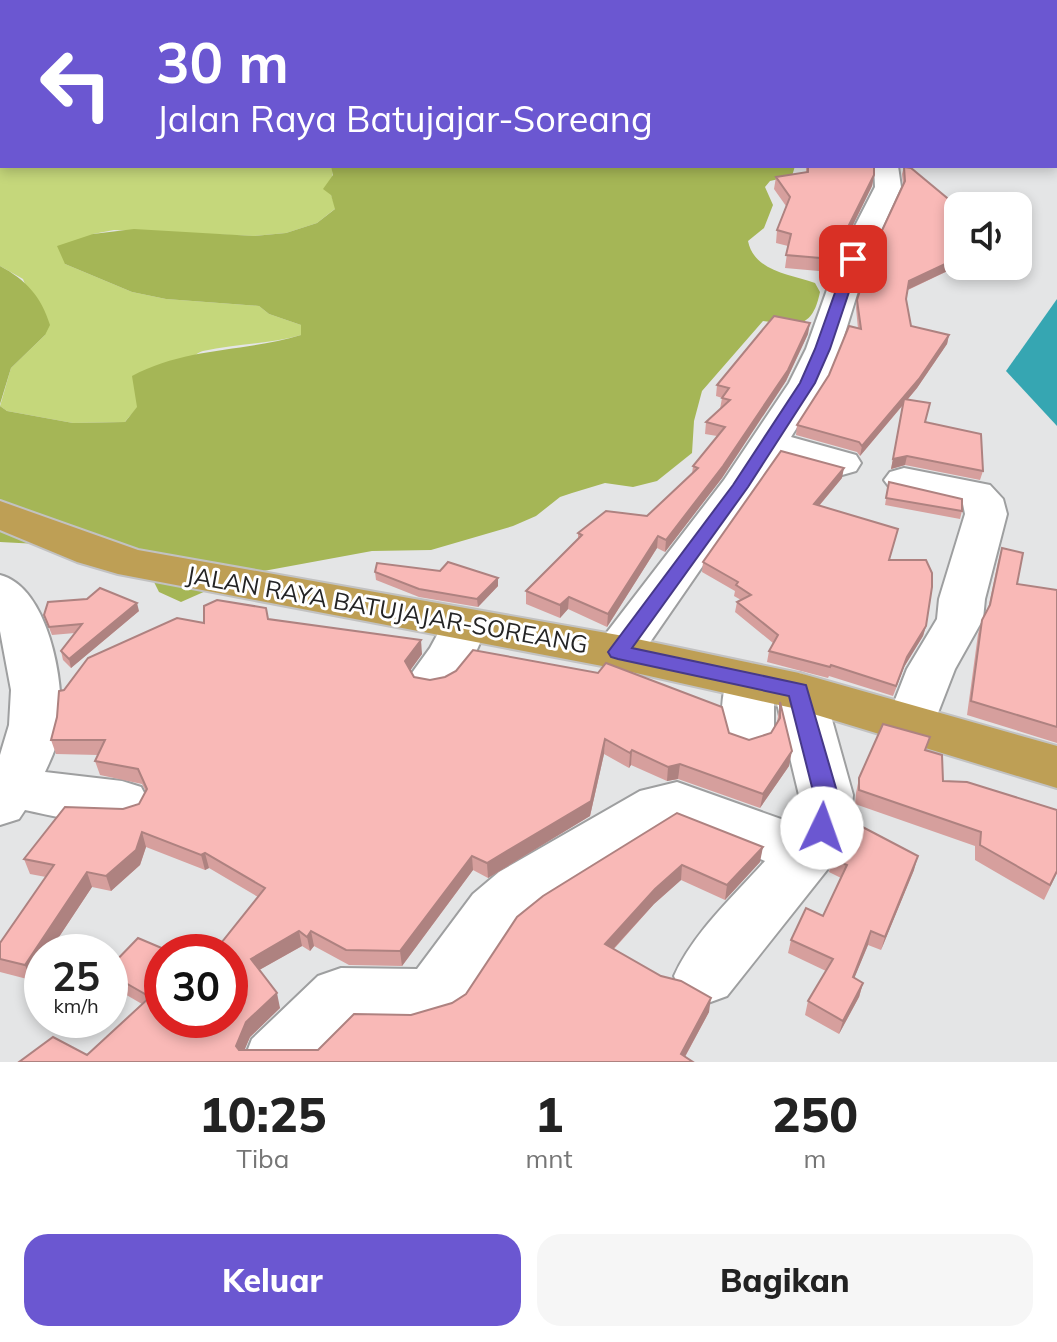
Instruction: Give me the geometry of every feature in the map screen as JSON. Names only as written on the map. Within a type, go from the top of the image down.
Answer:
[{"type":"highway","name":"JALAN RAYA BATUJAJAR-SOREANG","points":[[0,514],[93,552],[134,564],[618,652],[774,686],[1057,767]]},
{"type":"street","points":[[618,652],[770,443],[807,383],[823,349],[853,259],[888,187],[886,168]]},
{"type":"street","points":[[770,443],[842,463]]},
{"type":"street","points":[[904,480],[976,494],[983,499],[986,514],[965,585],[960,619],[931,669],[911,723]]},
{"type":"street","points":[[0,589],[9,600],[32,654],[35,726],[5,795],[122,802]]},
{"type":"street","points":[[433,677],[450,656],[465,624]]},
{"type":"street","points":[[748,733],[774,686]]},
{"type":"street","points":[[705,976],[807,853],[822,828],[826,795],[774,686]]},
{"type":"street","points":[[276,1062],[341,997],[420,998],[432,995],[442,987],[494,912],[520,890],[659,806],[677,803],[807,853]]},
{"type":"green space","points":[[0,168],[333,169],[331,195],[336,208],[317,223],[286,233],[254,236],[114,230],[93,234],[65,264],[132,292],[166,299],[259,306],[269,314],[301,325],[301,335],[203,351],[175,372],[125,422],[73,423],[7,411],[0,406],[11,368],[45,335],[23,279],[0,266]]},
{"type":"green space","points":[[331,168],[794,168],[792,176],[770,181],[765,187],[773,205],[764,228],[748,241],[757,259],[765,265],[815,283],[820,292],[817,305],[812,314],[800,323],[763,321],[702,391],[694,421],[692,453],[657,481],[633,487],[605,483],[572,493],[560,497],[536,516],[513,526],[431,550],[372,551],[242,575],[181,602],[159,592],[150,574],[114,548],[0,542],[0,406],[7,411],[73,423],[125,422],[137,407],[132,376],[173,360],[301,335],[301,325],[269,314],[259,306],[166,299],[132,292],[65,264],[57,246],[93,234],[134,229],[254,236],[286,233],[317,223],[335,209],[331,195],[323,189],[333,175]]},
{"type":"green space","points":[[0,266],[31,290],[50,325],[45,335],[11,368],[0,404]]},
{"type":"water","points":[[1057,299],[1057,426],[1006,371]]},
{"type":"building","points":[[808,168],[874,168],[874,175],[832,259],[786,255],[791,234],[777,230],[790,197],[776,177],[808,172]]},
{"type":"building","points":[[904,168],[911,168],[944,195],[944,265],[909,281],[906,299],[911,326],[949,335],[919,379],[862,446],[859,442],[797,425],[829,375],[849,326],[861,329],[857,300],[872,252],[905,181]]},
{"type":"building","points":[[774,316],[810,323],[788,370],[723,466],[666,540],[658,536],[608,614],[569,597],[560,605],[526,591],[582,535],[578,533],[606,511],[647,516],[698,468],[693,466],[725,427],[706,422],[730,400],[722,398],[729,388],[717,385]]},
{"type":"building","points":[[904,399],[930,403],[925,422],[981,434],[983,471],[907,456],[893,459]]},
{"type":"building","points":[[781,451],[844,468],[814,504],[898,529],[889,560],[926,560],[932,573],[932,587],[926,626],[907,657],[896,686],[831,665],[769,651],[778,635],[737,602],[751,595],[736,585],[738,582],[703,562]]},
{"type":"building","points":[[889,482],[962,499],[962,511],[886,498]]},
{"type":"building","points":[[1002,548],[1023,553],[1017,584],[1057,590],[1057,727],[971,701],[982,620],[990,605]]},
{"type":"building","points":[[448,562],[498,578],[477,599],[419,589],[375,572],[377,563],[440,571]]},
{"type":"building","points":[[100,588],[137,603],[69,659],[61,651],[82,624],[49,627],[44,615],[48,602],[87,599]]},
{"type":"building","points":[[217,600],[266,608],[268,619],[421,640],[405,661],[414,677],[430,680],[456,671],[473,650],[598,673],[606,663],[722,707],[729,733],[749,740],[771,733],[780,718],[780,702],[792,751],[763,794],[680,764],[668,767],[632,750],[630,753],[605,739],[591,801],[487,863],[472,856],[400,951],[346,950],[311,931],[307,937],[299,931],[251,959],[277,993],[248,1020],[248,934],[228,934],[265,888],[205,853],[201,855],[142,832],[136,850],[106,876],[87,872],[46,934],[24,934],[24,965],[0,959],[0,943],[54,865],[24,859],[65,807],[123,809],[139,804],[147,789],[138,769],[95,761],[105,740],[51,740],[59,691],[64,690],[88,658],[177,618],[204,623],[204,606]]},
{"type":"building","points":[[883,724],[930,737],[925,750],[942,755],[943,781],[967,782],[1057,810],[1057,871],[1050,885],[980,845],[981,832],[859,790],[859,778]]},
{"type":"building","points":[[677,813],[763,847],[727,885],[682,865],[655,889],[605,944],[661,976],[681,981],[711,998],[681,1054],[693,1062],[19,1062],[52,1038],[87,1055],[105,1038],[128,1038],[128,1017],[144,1003],[144,1038],[239,1038],[236,1046],[239,1050],[318,1050],[354,1014],[411,1015],[452,1003],[466,994],[517,917],[543,896]]},
{"type":"building","points":[[853,822],[918,856],[885,937],[871,931],[853,977],[863,983],[843,1021],[808,1001],[833,959],[791,940],[806,908],[823,916],[847,865],[832,859]]},
{"type":"building","points":[[138,938],[144,941],[144,994],[128,984],[128,948]]},
{"type":"route","points":[[822,828],[826,795],[799,691],[618,652],[740,487],[807,383],[823,349],[853,259]]}]
